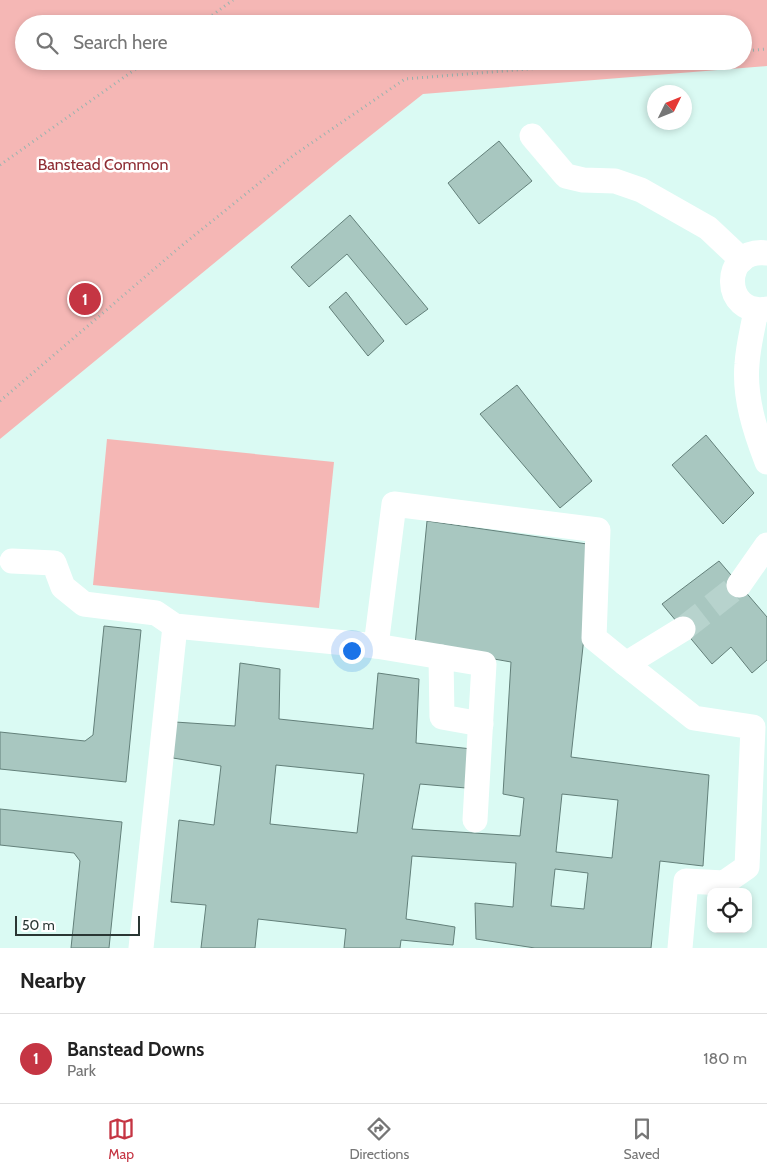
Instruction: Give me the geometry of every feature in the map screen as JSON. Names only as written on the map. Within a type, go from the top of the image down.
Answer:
[{"type":"lane","points":[[532,136],[566,176],[584,180],[615,181],[641,190],[708,228],[742,260]]},
{"type":"lane","points":[[767,253],[754,253],[742,260],[733,273],[733,289],[741,303],[761,310],[747,362],[746,378],[754,427],[767,462]]},
{"type":"lane","points":[[376,646],[394,504],[598,530],[594,638],[694,718],[753,726],[747,867],[724,883],[686,881],[680,948]]},
{"type":"lane","points":[[739,585],[767,545]]},
{"type":"lane","points":[[12,560],[54,563],[63,587],[84,604],[156,613],[175,626],[376,646],[484,664],[475,820]]},
{"type":"lane","points":[[141,948],[175,626]]},
{"type":"lane","points":[[626,664],[683,629]]},
{"type":"lane","points":[[441,657],[442,717],[481,724]]},
{"type":"path","points":[[212,15],[233,0]]},
{"type":"path","points":[[752,51],[767,49]]},
{"type":"path","points":[[0,165],[134,70]]},
{"type":"path","points":[[0,401],[180,247],[294,155],[405,79],[516,70]]},
{"type":"green space","name":"Banstead Common","points":[[0,0],[767,0],[767,66],[752,67],[752,15],[15,15],[15,70],[718,70],[423,94],[0,439]]},
{"type":"green space","points":[[107,439],[334,462],[319,608],[93,585]]},
{"type":"building","points":[[499,141],[532,181],[479,224],[448,183]]},
{"type":"building","points":[[350,215],[428,309],[406,325],[347,254],[309,287],[291,267]]},
{"type":"building","points":[[346,292],[384,341],[368,356],[329,307]]},
{"type":"building","points":[[517,385],[592,481],[560,508],[480,414]]},
{"type":"building","points":[[706,435],[754,493],[723,524],[672,465]]},
{"type":"building","points":[[427,521],[594,545],[571,757],[709,775],[703,866],[660,861],[651,948],[535,948],[476,939],[475,903],[513,907],[516,863],[412,856],[406,919],[455,927],[453,945],[401,940],[400,948],[344,948],[346,929],[258,919],[255,948],[201,948],[206,905],[171,902],[179,820],[214,825],[221,766],[173,758],[175,722],[235,726],[240,663],[280,669],[279,719],[373,729],[378,673],[419,679],[416,743],[472,749],[466,788],[420,784],[412,829],[520,836],[524,798],[503,794],[511,662],[415,645]],"holes":[[[276,765],[364,774],[357,833],[270,824]],[[562,794],[618,800],[612,858],[556,852]],[[555,869],[588,873],[584,909],[551,906]]]},
{"type":"building","points":[[719,561],[767,617],[767,660],[752,673],[731,647],[712,664],[662,604]]},
{"type":"building","points":[[104,626],[141,630],[126,782],[0,769],[0,732],[85,741],[93,735]]},
{"type":"building","points":[[0,809],[122,822],[109,948],[71,948],[80,861],[74,853],[0,845]]},
{"type":"tunnel","points":[[683,629],[739,585]]},
{"type":"place","name":"Banstead Downs","points":[[85,299]]}]
